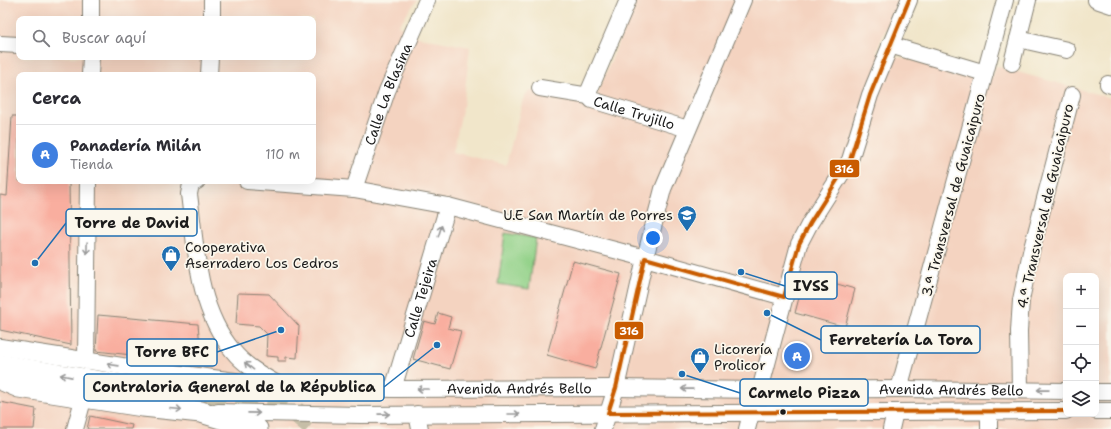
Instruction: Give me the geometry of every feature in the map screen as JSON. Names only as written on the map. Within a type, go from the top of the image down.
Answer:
[{"type":"main road","points":[[0,365],[102,382],[174,391]]},
{"type":"main road","name":"Avenida Andrés Bello","points":[[0,379],[20,387],[143,406],[201,412]]},
{"type":"main road","points":[[201,412],[257,429]]},
{"type":"street","points":[[91,0],[91,16]]},
{"type":"street","points":[[212,0],[212,16]]},
{"type":"street","name":"Calle La Blasina","points":[[354,189],[387,91],[427,0]]},
{"type":"street","name":"Calle Trujillo","points":[[628,0],[589,91],[589,96],[592,100],[688,129]]},
{"type":"street","points":[[603,429],[616,388],[645,258],[663,189],[744,0]]},
{"type":"street","points":[[760,390],[784,297],[801,239],[850,160],[868,102],[909,0]]},
{"type":"street","name":"3.ª Transversal de Guaicaipuro","points":[[899,389],[1005,0]]},
{"type":"street","points":[[1012,63],[1028,0]]},
{"type":"street","points":[[1096,0],[1111,5]]},
{"type":"street","points":[[1018,39],[1067,50]]},
{"type":"street","points":[[0,44],[16,46]]},
{"type":"street","points":[[890,45],[986,73]]},
{"type":"street","points":[[90,72],[91,60]]},
{"type":"street","points":[[209,72],[210,60]]},
{"type":"street","points":[[540,88],[589,96]]},
{"type":"street","name":"4.ª Transversal de Guaicaipuro","points":[[1020,390],[1019,324],[1021,300],[1031,252],[1072,95]]},
{"type":"street","points":[[86,361],[88,184]]},
{"type":"street","points":[[191,184],[189,194],[201,280],[204,295],[212,317],[223,339],[234,352],[251,368],[282,387]]},
{"type":"street","points":[[287,184],[354,189],[448,206],[645,258],[784,297]]},
{"type":"street","name":"Calle Tejeira","points":[[393,389],[448,206]]},
{"type":"street","name":"Avenida Andrés Bello","points":[[0,347],[86,361],[282,387],[393,389],[616,388],[1063,391]]},
{"type":"street","points":[[0,387],[34,394],[143,406]]},
{"type":"street","points":[[1099,392],[1111,392]]},
{"type":"street","points":[[75,429],[83,400]]},
{"type":"street","points":[[989,411],[989,429]]},
{"type":"street","name":"Avenida Andrés Bello","points":[[201,412],[360,415],[419,421],[608,413],[749,421],[896,412],[1063,411]]},
{"type":"street","points":[[1099,411],[1111,411]]},
{"type":"street","points":[[891,429],[896,412]]},
{"type":"shaded area","points":[[0,0],[417,0],[398,26],[418,37],[470,47],[463,106],[453,152],[506,165],[523,99],[529,90],[592,107],[636,0],[898,0],[876,52],[992,78],[996,66],[1111,98],[1111,429],[0,429]]},
{"type":"green space","points":[[505,233],[536,238],[529,289],[498,284]]},
{"type":"building","points":[[12,116],[16,116],[16,184],[69,184],[71,345],[0,330],[0,195],[7,196]]},
{"type":"building","points":[[573,261],[621,274],[595,369],[547,355]]},
{"type":"building","points":[[805,275],[855,289],[845,327],[795,313]]},
{"type":"building","points":[[238,293],[269,294],[299,326],[297,358],[286,357],[286,361],[278,361],[278,357],[266,356],[267,334],[259,326],[236,324]]},
{"type":"building","points":[[438,313],[451,317],[448,328],[461,331],[450,369],[413,359],[424,321],[435,324]]},
{"type":"building","points":[[98,315],[198,324],[201,358],[194,362],[96,351]]},
{"type":"building","points":[[0,402],[36,409],[34,429],[0,429]]},
{"type":"building","points":[[90,416],[132,425],[131,429],[87,429]]},
{"type":"tunnel","points":[[174,391],[272,401],[291,408],[316,429]]},
{"type":"transit line","name":"316","points":[[909,0],[870,95],[850,160],[810,223],[799,244],[784,297],[645,258],[616,388],[608,413],[1063,411]]},
{"type":"place","name":"U.E San Martín de Porres","points":[[687,232]]},
{"type":"place","name":"Torre de David","points":[[35,263]]},
{"type":"place","name":"Cooperativa Aserradero Los Cedros","points":[[171,272]]},
{"type":"place","name":"IVSS","points":[[741,272]]},
{"type":"place","name":"Ferretería La Tora","points":[[767,313]]},
{"type":"place","name":"Torre BFC","points":[[281,330]]},
{"type":"place","name":"Contraloria General de la Républica","points":[[437,345]]},
{"type":"place","name":"Panadería Milán","points":[[797,356]]},
{"type":"place","name":"Carmelo Pizza","points":[[682,374]]},
{"type":"place","name":"Licorería Prolicor","points":[[700,374]]}]
